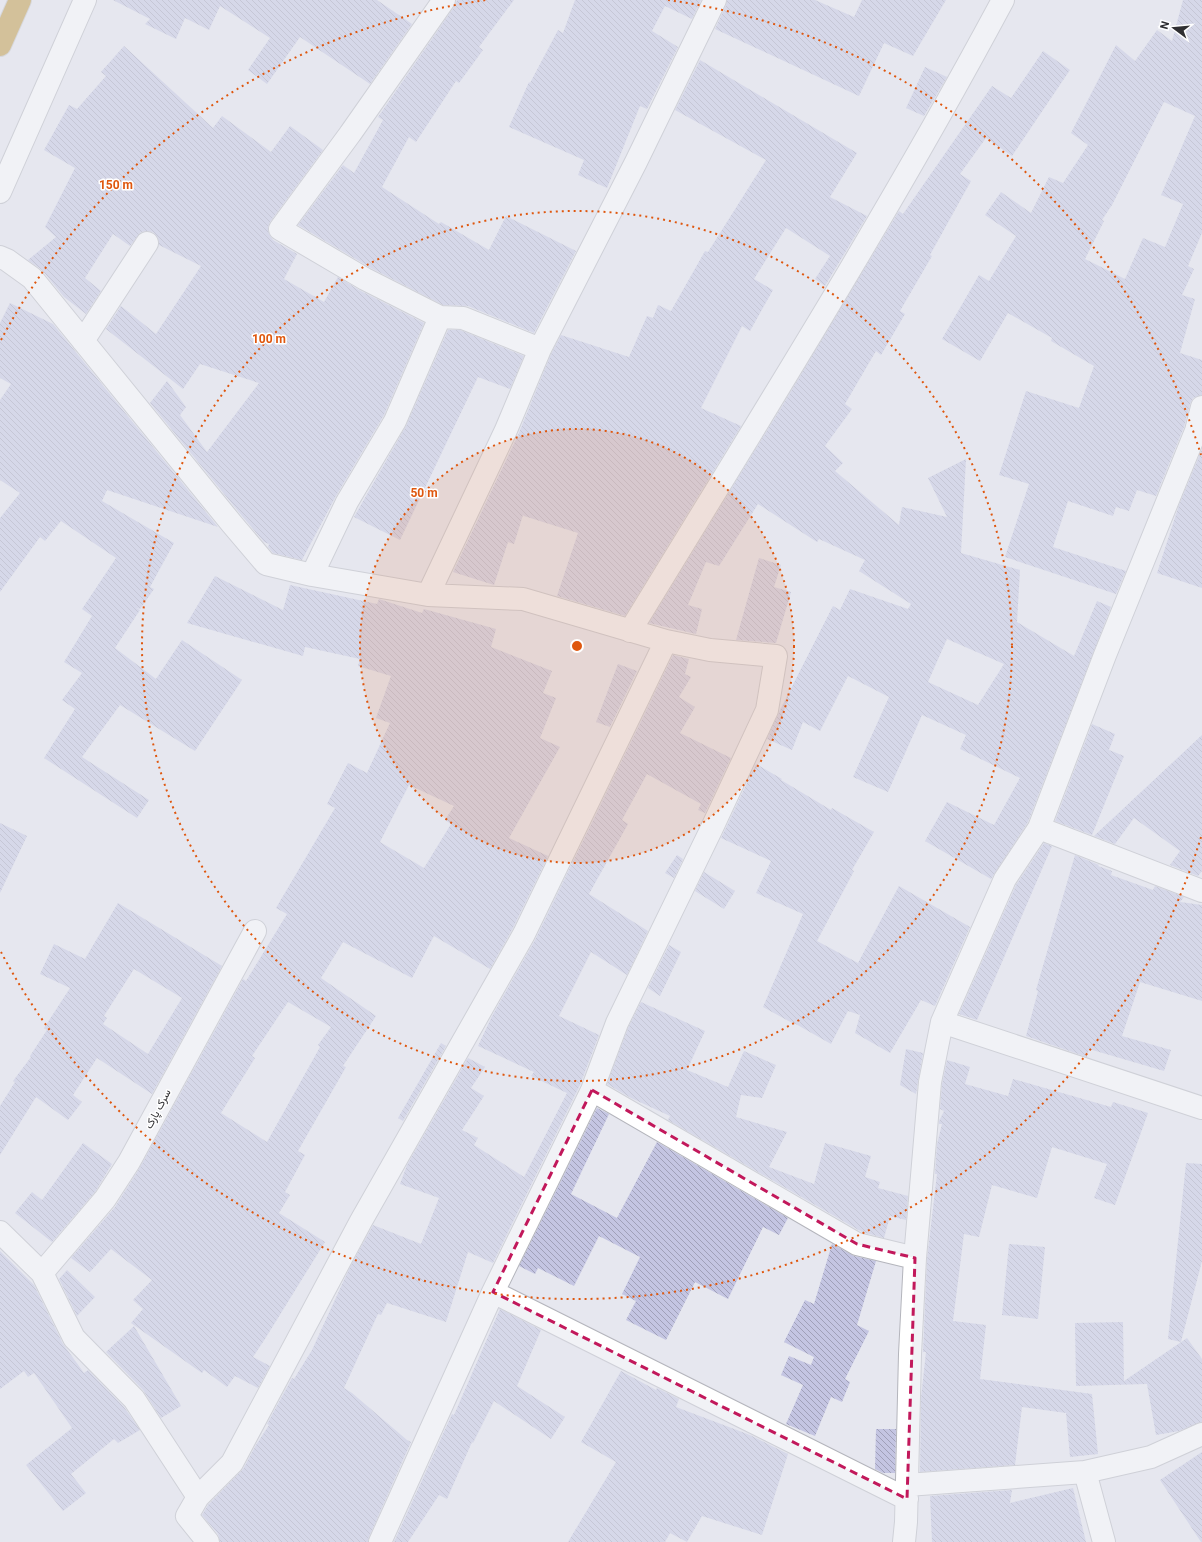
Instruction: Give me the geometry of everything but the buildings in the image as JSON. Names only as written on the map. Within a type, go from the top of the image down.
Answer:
[{"type":"highway","points":[[0,45],[20,0]]},
{"type":"street","points":[[0,192],[85,0]]},
{"type":"street","points":[[444,0],[350,134],[280,229],[365,279],[440,317],[463,318],[540,348]]},
{"type":"street","points":[[428,595],[506,430],[540,348],[636,162],[715,0]]},
{"type":"street","points":[[630,632],[870,236],[968,66],[1003,0]]},
{"type":"street","points":[[83,342],[147,243]]},
{"type":"street","points":[[0,257],[32,278],[266,564],[312,575],[428,595],[523,600],[630,632],[666,641],[710,650],[776,656],[767,710],[711,830],[616,1023],[592,1090],[493,1292],[380,1542]]},
{"type":"street","points":[[312,575],[347,502],[395,421],[440,317]]},
{"type":"street","points":[[904,1542],[907,1492],[910,1354],[915,1258],[930,1082],[942,1022],[1005,878],[1039,828],[1105,655],[1196,431],[1202,407]]},
{"type":"street","points":[[208,1542],[188,1516],[198,1497],[232,1463],[365,1215],[524,934],[666,641]]},
{"type":"street","points":[[1039,828],[1202,891]]},
{"type":"street","name":"سرک پارک","points":[[42,1273],[105,1199],[129,1162],[254,931]]},
{"type":"street","points":[[942,1022],[1202,1108]]},
{"type":"street","points":[[592,1090],[857,1244],[915,1258]]},
{"type":"street","points":[[0,1232],[42,1273],[74,1338],[134,1399],[198,1497]]},
{"type":"street","points":[[493,1292],[907,1492],[1085,1472],[1151,1457],[1202,1434]]},
{"type":"street","points":[[1085,1472],[1104,1542]]},
{"type":"highlighted area","points":[[592,1090],[857,1244],[915,1258],[907,1499],[493,1292]]}]
